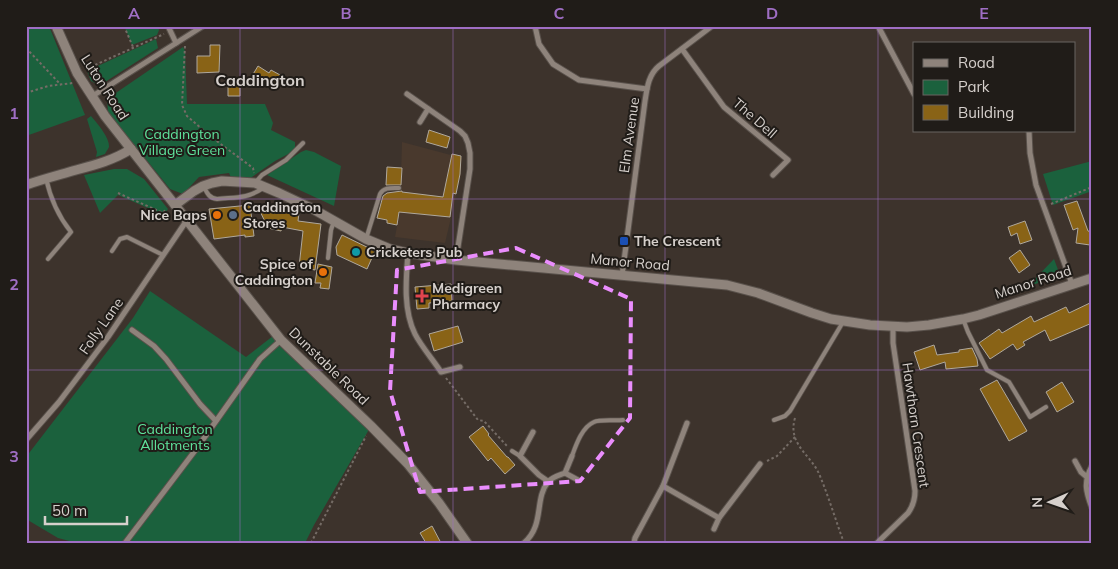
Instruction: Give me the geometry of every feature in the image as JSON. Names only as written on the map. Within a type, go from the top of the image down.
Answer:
[{"type":"street","name":"Luton Road","points":[[56,26],[79,77],[91,97],[174,202]]},
{"type":"street","points":[[91,97],[203,26]]},
{"type":"street","points":[[534,26],[539,44],[553,64],[579,80],[647,89]]},
{"type":"street","name":"Elm Avenue","points":[[622,276],[647,89],[651,76],[654,70],[712,26]]},
{"type":"street","points":[[878,26],[913,92]]},
{"type":"street","points":[[169,28],[176,43]]},
{"type":"street","name":"The Dell","points":[[682,49],[724,107],[788,160],[773,174]]},
{"type":"street","points":[[407,94],[465,136],[470,153],[470,169],[456,260]]},
{"type":"street","points":[[420,122],[428,109]]},
{"type":"street","points":[[1029,132],[1030,153],[1036,185],[1072,284]]},
{"type":"street","points":[[26,185],[105,162],[131,149]]},
{"type":"street","name":"Manor Road","points":[[174,202],[203,186],[222,181],[255,183],[313,209],[366,238],[390,249],[408,254],[726,286],[758,293],[812,314],[844,321],[893,326],[929,325],[963,319],[1092,278]]},
{"type":"street","name":"Dunstable Road","points":[[174,202],[281,340],[408,464],[439,503],[467,543]]},
{"type":"street","name":"Folly Lane","points":[[26,440],[59,402],[108,337],[187,219]]},
{"type":"street","points":[[408,254],[406,284],[408,313],[415,334],[442,372],[460,367]]},
{"type":"street","name":"Hawthorn Crescent","points":[[877,543],[908,513],[915,498],[893,343],[893,326]]},
{"type":"street","points":[[132,330],[154,346],[166,359],[200,404],[216,421]]},
{"type":"street","points":[[125,543],[260,359],[281,340]]},
{"type":"street","points":[[634,543],[663,486],[687,423]]},
{"type":"street","points":[[533,432],[520,456],[548,482]]},
{"type":"street","points":[[524,543],[531,535],[537,523],[544,490],[548,482],[565,473],[572,456]]},
{"type":"street","points":[[1075,461],[1081,472],[1087,477]]},
{"type":"street","points":[[714,529],[719,518],[760,464]]},
{"type":"street","points":[[1091,505],[1086,488],[1087,477],[1092,466]]},
{"type":"street","points":[[565,473],[578,480]]},
{"type":"street","points":[[663,486],[719,518]]},
{"type":"lane","points":[[255,183],[262,174],[286,160],[303,143]]},
{"type":"lane","points":[[46,178],[49,190],[64,224],[71,232],[48,259]]},
{"type":"lane","points":[[203,186],[208,195],[217,199],[248,196],[265,187]]},
{"type":"lane","points":[[366,238],[382,190],[386,188],[399,188]]},
{"type":"lane","points":[[328,258],[330,230],[334,221]]},
{"type":"lane","points":[[112,251],[120,239],[127,237],[163,255]]},
{"type":"lane","points":[[963,319],[987,370],[1009,382],[1030,417],[1046,407]]},
{"type":"lane","points":[[774,420],[785,416],[790,411],[844,321]]},
{"type":"lane","points":[[572,456],[586,428],[594,422],[622,420]]},
{"type":"lane","points":[[512,451],[520,456]]},
{"type":"path","points":[[124,26],[133,48]]},
{"type":"path","points":[[26,93],[48,86],[69,84],[169,28]]},
{"type":"path","points":[[186,38],[182,105],[187,116],[253,168],[255,183]]},
{"type":"path","points":[[26,48],[61,85]]},
{"type":"path","points":[[1050,204],[1092,187]]},
{"type":"path","points":[[118,193],[163,213],[174,202]]},
{"type":"path","points":[[442,372],[478,420],[484,421],[512,451]]},
{"type":"path","points":[[795,417],[793,424],[795,437],[800,448],[819,473],[844,543]]},
{"type":"path","points":[[311,543],[370,426]]},
{"type":"path","points":[[760,464],[777,456],[795,437]]},
{"type":"highlighted area","points":[[516,248],[631,299],[630,418],[580,481],[420,492],[390,391],[397,270]]},
{"type":"shaded area","points":[[402,142],[462,158],[461,175],[445,243],[395,237],[400,210]]},
{"type":"green space","points":[[26,26],[49,26],[85,115],[26,136]]},
{"type":"green space","points":[[131,26],[158,26],[159,30],[157,35],[132,45],[125,28]]},
{"type":"green space","points":[[156,39],[158,48],[105,82],[95,83],[91,81],[87,71]]},
{"type":"green space","name":"Caddington Village Green","points":[[183,47],[185,51],[187,104],[265,104],[273,123],[271,130],[295,142],[295,148],[249,179],[232,180],[229,173],[199,177],[183,194],[170,189],[108,112],[107,99]]},
{"type":"green space","points":[[91,116],[103,131],[109,143],[105,154],[96,157],[97,152],[87,119]]},
{"type":"green space","points":[[306,150],[314,152],[341,166],[334,206],[267,175]]},
{"type":"green space","points":[[1092,161],[1092,191],[1053,205],[1043,174]]},
{"type":"green space","points":[[114,169],[127,169],[144,179],[168,209],[164,215],[118,195],[100,213],[84,175]]},
{"type":"green space","points":[[1054,259],[1060,275],[1030,286],[1030,284]]},
{"type":"green space","name":"Caddington Allotments","points":[[150,291],[246,357],[273,336],[371,426],[305,543],[77,543],[58,538],[26,519],[26,457],[133,318]]},
{"type":"building","points":[[210,45],[220,45],[219,72],[197,73],[197,56],[210,56]]},
{"type":"building","points":[[258,66],[269,73],[271,70],[282,76],[274,89],[252,76]]},
{"type":"building","points":[[240,82],[240,96],[228,96],[228,83]]},
{"type":"building","points":[[429,130],[450,137],[447,148],[426,142]]},
{"type":"building","points":[[452,154],[461,156],[460,174],[456,194],[453,193],[450,217],[399,212],[397,225],[377,218],[383,196],[387,193],[402,191],[443,197]]},
{"type":"building","points":[[387,167],[402,168],[401,185],[386,185]]},
{"type":"building","points":[[1077,201],[1088,231],[1091,232],[1090,245],[1076,243],[1078,228],[1073,230],[1064,205]]},
{"type":"building","points":[[250,205],[254,236],[245,237],[245,235],[214,239],[209,209]]},
{"type":"building","points":[[257,205],[299,213],[298,221],[321,224],[315,270],[299,267],[303,231],[282,227],[281,231],[268,228]]},
{"type":"building","points":[[1025,221],[1032,240],[1020,244],[1017,233],[1011,236],[1008,227]]},
{"type":"building","name":"Cricketers Pub","points":[[342,235],[375,251],[367,269],[337,255],[336,247]]},
{"type":"building","points":[[1020,250],[1030,265],[1019,273],[1009,258]]},
{"type":"building","points":[[318,264],[332,267],[329,289],[320,288],[321,283],[315,283]]},
{"type":"building","points":[[451,284],[452,301],[429,303],[429,308],[417,309],[415,287]]},
{"type":"building","points":[[1092,302],[1092,323],[1050,341],[1045,330],[1023,342],[1025,345],[1017,350],[1013,344],[990,359],[979,343],[999,329],[1002,333],[1031,316],[1034,322],[1066,307],[1069,313]]},
{"type":"building","points":[[458,326],[463,342],[434,351],[429,334]]},
{"type":"building","points":[[934,345],[937,355],[972,348],[978,366],[946,369],[945,362],[920,370],[914,352]]},
{"type":"building","points":[[997,380],[1027,431],[1009,441],[980,389]]},
{"type":"building","points":[[1062,382],[1074,402],[1057,412],[1046,392]]},
{"type":"building","points":[[483,426],[488,435],[515,465],[505,474],[491,458],[488,461],[469,437]]},
{"type":"building","points":[[432,526],[441,543],[426,543],[420,533]]},
{"type":"place","name":"Nice Baps","points":[[217,215]]},
{"type":"place","name":"Caddington Stores","points":[[233,215]]},
{"type":"place","name":"The Crescent","points":[[624,241]]},
{"type":"place","name":"Cricketers Pub","points":[[356,252]]},
{"type":"place","name":"Spice of Caddington","points":[[323,272]]},
{"type":"place","name":"Medigreen Pharmacy","points":[[422,296]]},
{"type":"district","name":"Caddington","points":[[260,80]]}]
